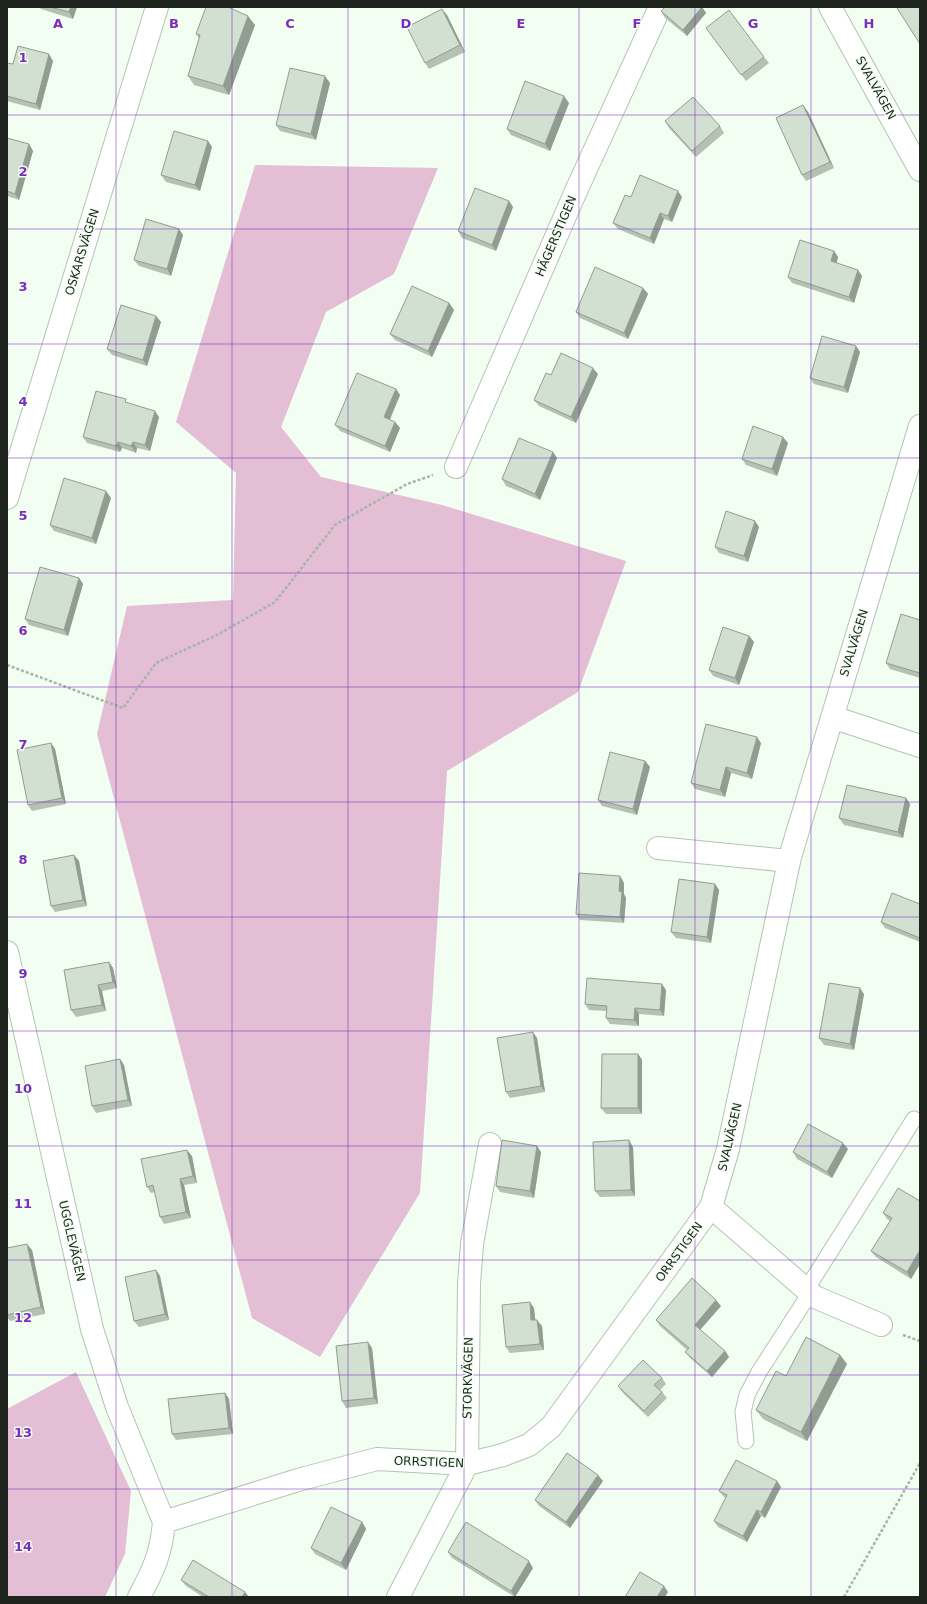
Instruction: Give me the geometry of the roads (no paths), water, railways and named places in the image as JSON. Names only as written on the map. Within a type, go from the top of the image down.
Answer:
[{"type":"street","name":"OSKARSVÄGEN","points":[[7,498],[157,7]]},
{"type":"street","name":"HÄGERSTIGEN","points":[[456,467],[576,191],[660,7]]},
{"type":"street","name":"SVALVÄGEN","points":[[830,7],[920,170]]},
{"type":"street","name":"SVALVÄGEN","points":[[711,1207],[728,1149],[788,861],[920,426]]},
{"type":"street","points":[[832,717],[920,746]]},
{"type":"street","points":[[658,848],[788,861]]},
{"type":"street","name":"UGGLEVÄGEN","points":[[7,952],[92,1329],[117,1408],[164,1522]]},
{"type":"street","name":"STORKVÄGEN","points":[[398,1597],[467,1464],[469,1284],[472,1244],[490,1144]]},
{"type":"street","points":[[711,1207],[815,1297],[881,1326]]},
{"type":"street","name":"ORRSTIGEN","points":[[164,1522],[298,1480],[378,1459],[467,1464],[504,1455],[529,1445],[551,1427],[711,1207]]},
{"type":"street","points":[[138,1597],[152,1573],[162,1545],[164,1522]]},
{"type":"lane","points":[[746,1441],[743,1412],[748,1395],[759,1372],[914,1119]]}]
